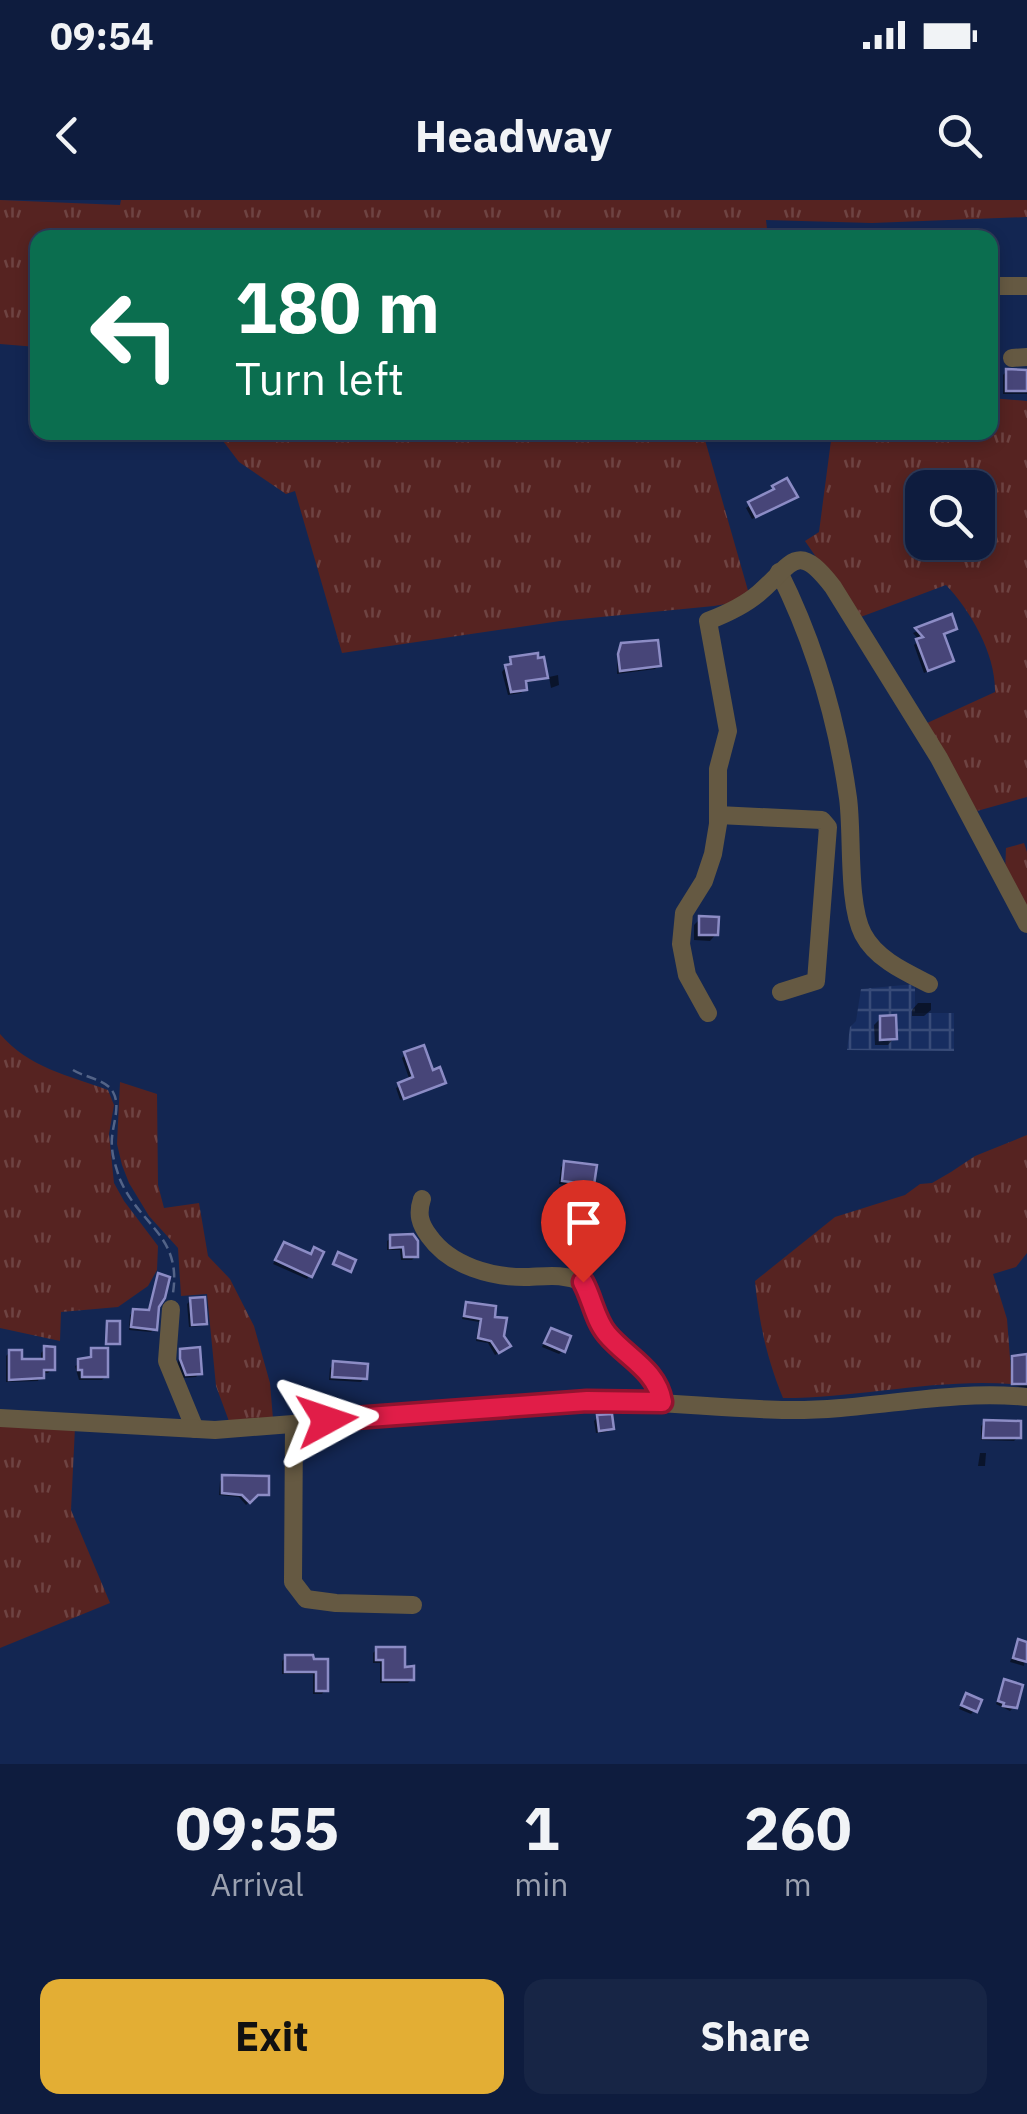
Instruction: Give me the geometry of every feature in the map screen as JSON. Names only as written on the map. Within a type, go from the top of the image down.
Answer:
[{"type":"street","points":[[998,286],[1027,286]]},
{"type":"street","points":[[708,1012],[687,975],[681,928],[684,913],[704,881],[713,854],[718,769],[728,731],[708,621],[735,610],[760,593],[785,566],[799,560],[816,564],[833,587],[939,758],[1027,924]]},
{"type":"street","points":[[778,572],[817,662],[848,796],[859,924],[872,946],[896,968],[929,984]]},
{"type":"street","points":[[718,815],[822,820],[828,827],[816,981],[781,992]]},
{"type":"street","points":[[422,1199],[418,1210],[422,1226],[445,1256],[500,1276],[564,1274],[583,1282],[604,1331],[652,1376],[660,1387],[662,1402]]},
{"type":"street","points":[[171,1309],[168,1362],[196,1429]]},
{"type":"street","points":[[0,1418],[196,1429],[587,1401],[789,1410],[896,1403],[946,1394],[1027,1397]]},
{"type":"street","points":[[294,1424],[293,1582],[306,1598],[413,1606]]},
{"type":"path","points":[[73,1070],[84,1078],[107,1084],[114,1093],[117,1103],[111,1144],[117,1171],[136,1208],[174,1256],[171,1309]]},
{"type":"shaded area","points":[[915,984],[915,1013],[954,1013],[954,1051],[847,1050],[861,989]]},
{"type":"green space","points":[[0,200],[120,205],[121,200],[1027,200],[1027,217],[872,223],[766,220],[767,230],[30,230],[30,346],[0,344]]},
{"type":"green space","points":[[998,399],[1027,401],[1027,797],[977,811],[925,724],[995,692],[987,649],[973,621],[946,585],[858,618],[805,541],[819,532],[831,440],[998,440]]},
{"type":"green space","points":[[222,440],[705,440],[749,594],[737,602],[714,606],[560,621],[342,653],[295,491],[286,494],[239,462]]},
{"type":"green space","points":[[1024,843],[1027,912],[1005,873],[1006,848]]},
{"type":"green space","points":[[0,1034],[36,1063],[108,1090],[114,1105],[109,1134],[114,1183],[158,1246],[157,1270],[148,1286],[118,1307],[61,1312],[60,1341],[0,1328]]},
{"type":"green space","points":[[120,1082],[157,1094],[158,1185],[164,1208],[199,1203],[208,1256],[230,1279],[254,1326],[270,1383],[273,1419],[230,1424],[216,1386],[207,1294],[181,1296],[178,1248],[149,1216],[122,1165],[117,1144]]},
{"type":"green space","points":[[1027,1135],[1027,1253],[1016,1267],[993,1274],[1007,1319],[1012,1384],[955,1384],[783,1398],[764,1341],[755,1281],[835,1217],[905,1195],[975,1156]]},
{"type":"green space","points":[[0,1424],[75,1427],[71,1510],[110,1603],[0,1648]]},
{"type":"building","points":[[1006,369],[1027,370],[1027,391],[1006,391]]},
{"type":"building","points":[[787,478],[798,497],[756,517],[748,502]]},
{"type":"building","points":[[952,614],[957,629],[944,634],[954,661],[928,671],[916,639],[923,637],[915,628]]},
{"type":"building","points":[[658,640],[661,666],[620,671],[621,643]]},
{"type":"building","points":[[538,653],[538,658],[544,657],[548,678],[526,681],[527,690],[511,692],[505,665],[511,664],[510,657]]},
{"type":"building","points":[[699,916],[719,917],[718,935],[699,935]]},
{"type":"building","points":[[896,1015],[897,1039],[880,1040],[880,1016]]},
{"type":"building","points":[[424,1045],[433,1070],[440,1067],[446,1083],[404,1099],[398,1083],[413,1077],[404,1052]]},
{"type":"building","points":[[564,1161],[597,1165],[594,1185],[562,1181]]},
{"type":"building","points":[[413,1234],[418,1241],[418,1257],[404,1257],[403,1247],[390,1248],[390,1235]]},
{"type":"building","points":[[284,1242],[311,1254],[314,1247],[324,1252],[312,1277],[275,1260]]},
{"type":"building","points":[[338,1252],[356,1260],[351,1272],[333,1264]]},
{"type":"building","points":[[158,1273],[170,1277],[159,1307],[157,1330],[131,1327],[133,1309],[149,1310]]},
{"type":"building","points":[[205,1297],[207,1324],[192,1325],[190,1298]]},
{"type":"building","points":[[466,1302],[496,1306],[495,1317],[507,1318],[504,1336],[511,1346],[499,1353],[491,1341],[478,1338],[481,1319],[464,1316]]},
{"type":"building","points":[[107,1321],[120,1321],[120,1344],[106,1344]]},
{"type":"building","points":[[551,1328],[571,1336],[565,1352],[544,1343]]},
{"type":"building","points":[[44,1346],[55,1347],[55,1370],[44,1370],[44,1378],[9,1380],[9,1350],[22,1350],[22,1359],[44,1359]]},
{"type":"building","points":[[200,1347],[202,1374],[186,1375],[180,1349]]},
{"type":"building","points":[[91,1348],[108,1348],[108,1377],[82,1377],[78,1359],[91,1357]]},
{"type":"building","points":[[1027,1354],[1027,1384],[1012,1384],[1012,1356]]},
{"type":"building","points":[[333,1361],[368,1364],[367,1379],[332,1377]]},
{"type":"building","points":[[612,1414],[614,1429],[599,1431],[597,1415]]},
{"type":"building","points":[[984,1420],[1021,1421],[1021,1438],[983,1438]]},
{"type":"building","points":[[222,1475],[269,1476],[269,1495],[258,1495],[250,1503],[242,1495],[222,1493]]},
{"type":"building","points":[[1018,1639],[1027,1642],[1027,1662],[1013,1658]]},
{"type":"building","points":[[376,1647],[405,1647],[405,1667],[414,1666],[414,1680],[383,1680],[383,1660],[376,1660]]},
{"type":"building","points":[[285,1655],[328,1659],[328,1691],[316,1691],[316,1672],[285,1672]]},
{"type":"building","points":[[1004,1679],[1023,1685],[1017,1708],[998,1701]]},
{"type":"building","points":[[966,1693],[982,1700],[977,1712],[961,1705]]},
{"type":"route","points":[[327,1420],[587,1401],[662,1402],[660,1387],[652,1376],[604,1331],[583,1282]]}]
